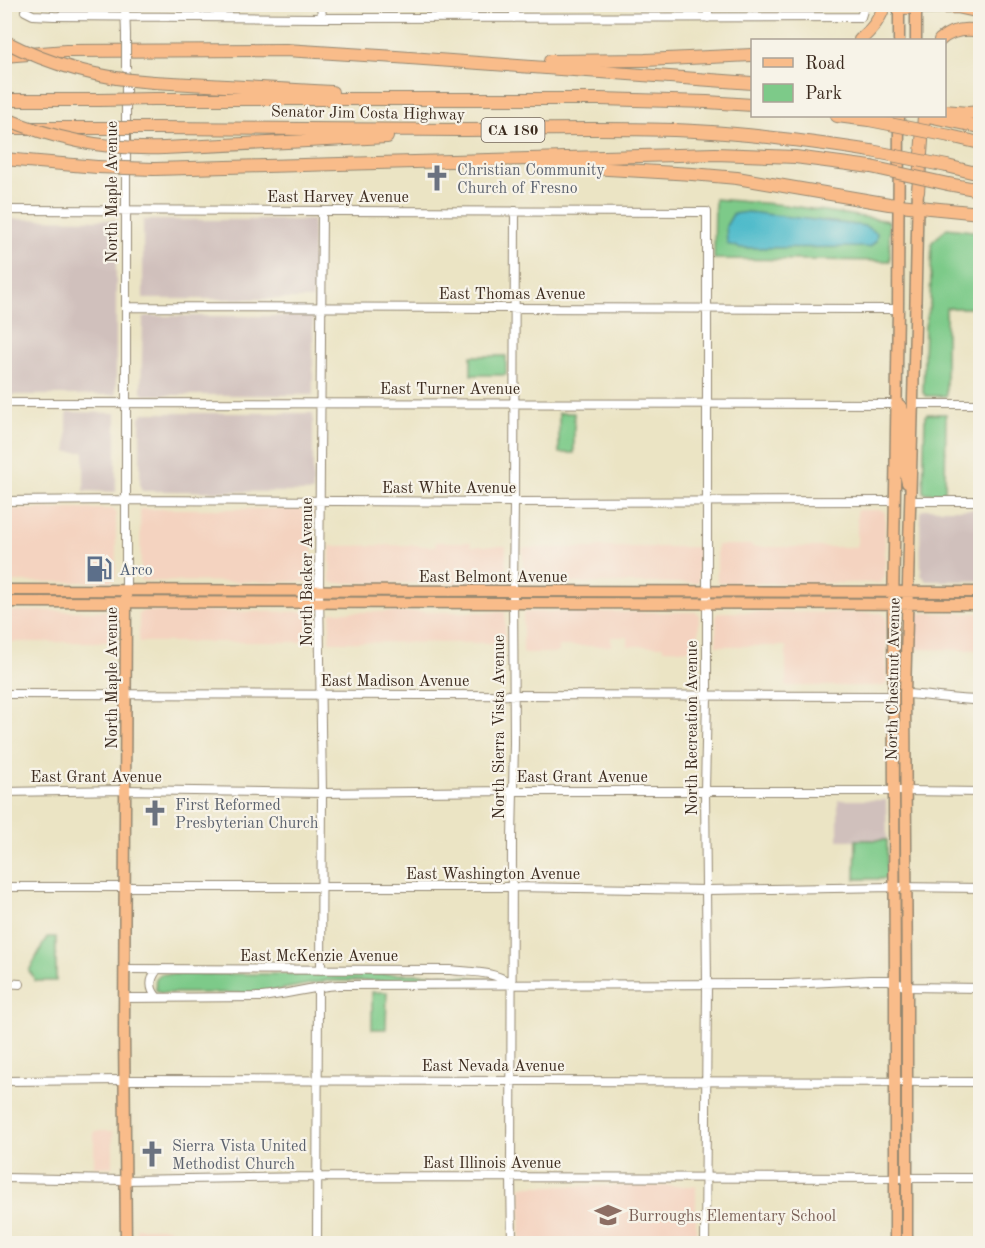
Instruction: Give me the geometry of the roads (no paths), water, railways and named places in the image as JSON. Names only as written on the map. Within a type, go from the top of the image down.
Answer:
[{"type":"highway","points":[[861,39],[874,28],[885,4]]},
{"type":"highway","points":[[899,6],[957,7],[981,12]]},
{"type":"highway","points":[[941,39],[955,31],[968,29],[981,31]]},
{"type":"highway","points":[[4,41],[41,58],[77,70],[120,80],[474,100]]},
{"type":"highway","points":[[4,47],[67,45],[149,50]]},
{"type":"highway","points":[[4,56],[52,52],[286,50],[751,83]]},
{"type":"highway","points":[[396,57],[587,61],[751,55]]},
{"type":"highway","name":"Senator Jim Costa Highway","points":[[4,100],[670,100],[751,105]]},
{"type":"highway","points":[[948,114],[981,112]]},
{"type":"highway","points":[[948,114],[981,127]]},
{"type":"highway","points":[[845,117],[981,142]]},
{"type":"highway","points":[[918,192],[926,117]]},
{"type":"highway","points":[[4,118],[39,131],[88,144],[125,148],[367,138],[475,130]]},
{"type":"highway","name":"Senator Jim Costa Highway","points":[[4,128],[695,131],[809,141],[871,151],[981,174]]},
{"type":"highway","points":[[4,161],[154,169],[715,154],[795,157],[871,167],[981,190]]},
{"type":"highway","points":[[476,162],[737,178],[899,205],[981,213]]},
{"type":"main road","points":[[899,6],[899,39]]},
{"type":"main road","points":[[916,6],[916,39]]},
{"type":"main road","name":"North Chestnut Avenue","points":[[895,1244],[893,604],[899,117]]},
{"type":"main road","name":"North Chestnut Avenue","points":[[907,1244],[905,694],[918,206],[918,117]]},
{"type":"main road","points":[[896,404],[900,405],[905,417],[904,470],[910,501]]},
{"type":"main road","name":"East Belmont Avenue","points":[[4,590],[981,592]]},
{"type":"main road","name":"North Maple Avenue","points":[[126,590],[124,969],[126,1244]]},
{"type":"main road","name":"East Belmont Avenue","points":[[4,602],[981,604]]},
{"type":"main road","points":[[895,1227],[901,1244]]},
{"type":"street","name":"North Maple Avenue","points":[[126,4],[126,590]]},
{"type":"street","points":[[321,4],[322,18]]},
{"type":"street","points":[[514,4],[514,18]]},
{"type":"street","points":[[708,4],[708,18]]},
{"type":"street","points":[[25,11],[41,16],[861,17],[865,4]]},
{"type":"street","name":"East Harvey Avenue","points":[[4,210],[707,212]]},
{"type":"street","name":"North Backer Avenue","points":[[321,970],[322,211]]},
{"type":"street","name":"North Sierra Vista Avenue","points":[[512,1244],[515,211]]},
{"type":"street","name":"North Recreation Avenue","points":[[705,1244],[707,212]]},
{"type":"street","name":"East Thomas Avenue","points":[[126,307],[898,309]]},
{"type":"street","name":"East Turner Avenue","points":[[4,403],[896,404]]},
{"type":"street","points":[[913,404],[981,404]]},
{"type":"street","name":"East White Avenue","points":[[4,501],[894,501]]},
{"type":"street","points":[[910,501],[981,501]]},
{"type":"street","name":"East Madison Avenue","points":[[4,694],[893,696]]},
{"type":"street","points":[[905,694],[981,700]]},
{"type":"street","name":"East Grant Avenue","points":[[4,792],[125,790],[322,793],[981,792]]},
{"type":"street","name":"East Washington Avenue","points":[[4,887],[512,887],[707,890],[981,888]]},
{"type":"street","name":"East McKenzie Avenue","points":[[124,969],[450,970],[502,977],[512,984]]},
{"type":"street","points":[[157,970],[151,980],[151,988],[157,997]]},
{"type":"street","name":"East McKenzie Avenue","points":[[124,998],[262,997],[338,985],[788,984],[870,980],[895,982]]},
{"type":"street","points":[[895,982],[907,987],[981,988]]},
{"type":"street","points":[[4,983],[20,984]]},
{"type":"street","points":[[317,1244],[318,987]]},
{"type":"street","name":"East Nevada Avenue","points":[[4,1081],[981,1082]]},
{"type":"street","name":"East Illinois Avenue","points":[[4,1178],[124,1180],[318,1177],[981,1178]]},
{"type":"water","points":[[748,212],[865,226],[877,233],[876,241],[870,247],[740,248],[727,244],[726,226],[733,214]]},
{"type":"place","name":"Christian Community Church of Fresno","points":[[437,178]]},
{"type":"place","name":"Arco","points":[[99,569]]},
{"type":"place","name":"First Reformed Presbyterian Church","points":[[155,813]]},
{"type":"place","name":"Sierra Vista United Methodist Church","points":[[152,1154]]},
{"type":"place","name":"Burroughs Elementary School","points":[[608,1215]]}]
